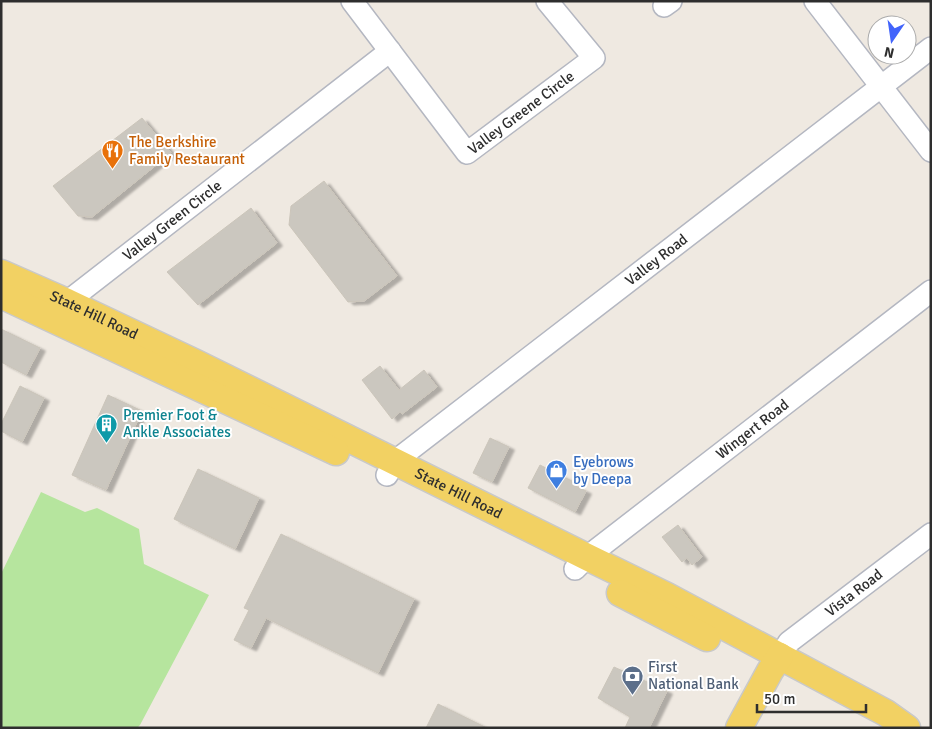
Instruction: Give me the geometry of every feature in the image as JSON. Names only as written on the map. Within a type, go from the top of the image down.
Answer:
[{"type":"main road","name":"State Hill Road","points":[[1,273],[61,311],[390,468],[581,563],[775,663],[886,712],[907,728]]},
{"type":"main road","name":"State Hill Road","points":[[1,295],[61,311]]},
{"type":"main road","name":"State Hill Road","points":[[775,663],[840,706],[878,728]]},
{"type":"main road","points":[[740,728],[775,663]]},
{"type":"street","points":[[352,1],[390,50]]},
{"type":"street","name":"Valley Greene Circle","points":[[390,50],[468,153],[594,58],[547,1]]},
{"type":"street","points":[[815,1],[931,150]]},
{"type":"street","name":"Valley Road","points":[[390,468],[931,48]]},
{"type":"street","name":"Valley Green Circle","points":[[61,311],[390,50]]},
{"type":"street","name":"Wingert Road","points":[[581,563],[931,291]]},
{"type":"street","name":"Vista Road","points":[[775,663],[789,642],[931,534]]},
{"type":"green space","points":[[41,492],[85,512],[97,508],[139,529],[144,564],[209,595],[137,728],[1,728],[1,574]]},
{"type":"building","name":"The Berkshire Family Restaurant","points":[[142,118],[171,153],[92,217],[78,216],[53,186]]},
{"type":"building","points":[[324,181],[397,276],[364,301],[348,302],[289,225],[291,206]]},
{"type":"building","points":[[251,208],[277,243],[198,305],[167,272]]},
{"type":"building","points":[[1,329],[40,348],[26,375],[1,362]]},
{"type":"building","points":[[380,366],[399,390],[424,370],[437,387],[402,414],[400,412],[392,419],[362,380]]},
{"type":"building","points":[[20,386],[44,398],[22,442],[1,431],[1,424]]},
{"type":"building","name":"Premier Foot & Ankle Associates","points":[[108,395],[142,411],[106,490],[72,475]]},
{"type":"building","points":[[490,438],[509,447],[492,482],[473,473]]},
{"type":"building","name":"Eyebrows by Deepa","points":[[540,465],[572,481],[571,484],[586,491],[575,512],[528,488]]},
{"type":"building","points":[[198,469],[259,498],[235,549],[174,519]]},
{"type":"building","points":[[678,525],[702,557],[692,565],[687,558],[682,562],[662,537]]},
{"type":"building","points":[[281,534],[414,599],[378,673],[266,618],[251,648],[234,640],[249,610],[244,608]]},
{"type":"building","name":"First National Bank","points":[[614,667],[667,691],[649,728],[625,728],[630,717],[598,698]]},
{"type":"building","points":[[438,704],[487,728],[426,728]]},
{"type":"place","name":"The Berkshire Family Restaurant","points":[[113,170]]},
{"type":"place","name":"Premier Foot & Ankle Associates","points":[[107,443]]},
{"type":"place","name":"Eyebrows by Deepa","points":[[557,490]]},
{"type":"place","name":"First National Bank","points":[[632,695]]}]
